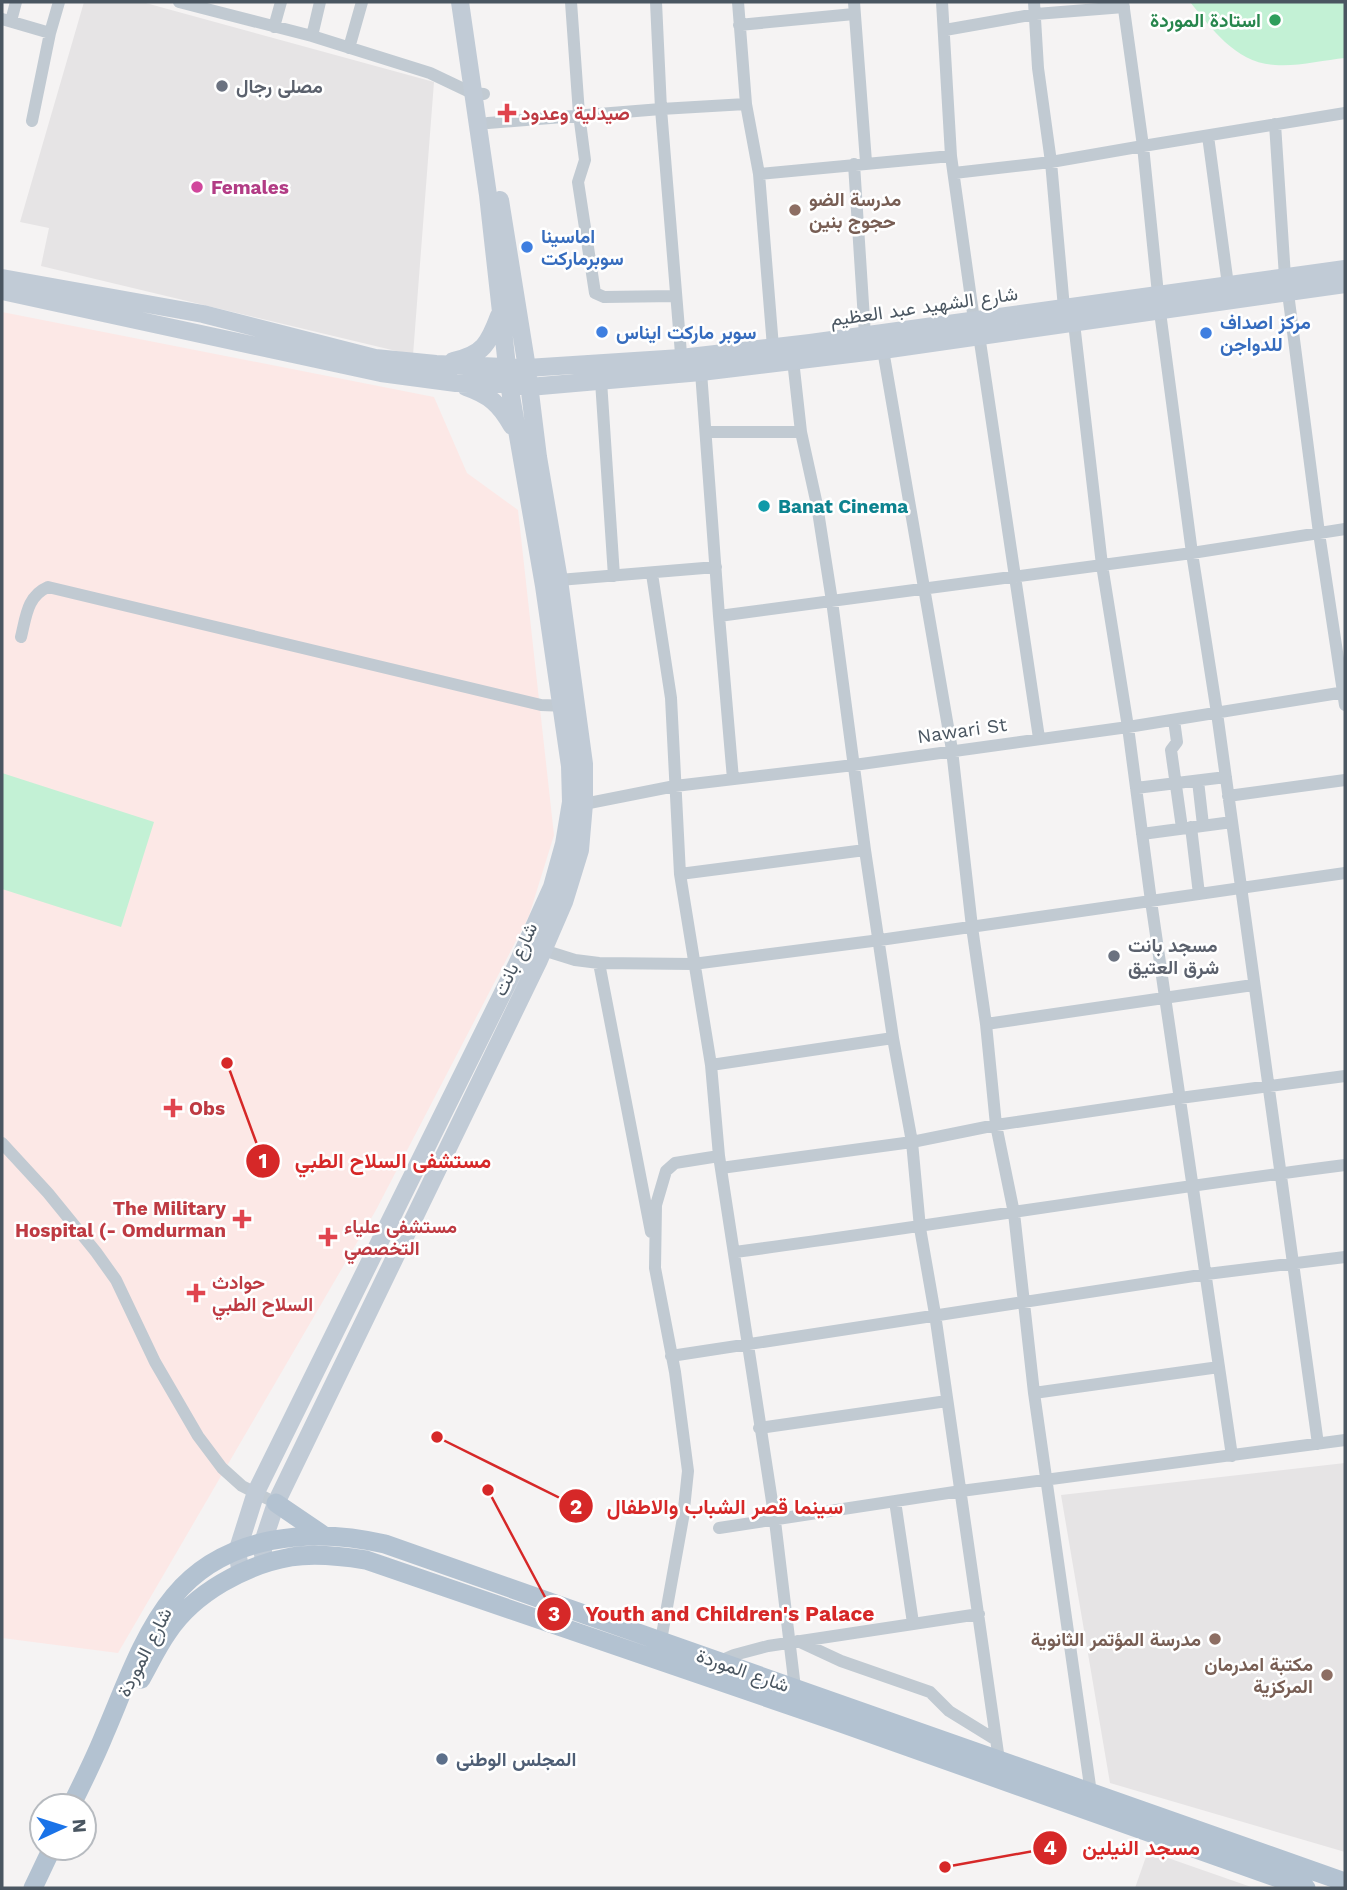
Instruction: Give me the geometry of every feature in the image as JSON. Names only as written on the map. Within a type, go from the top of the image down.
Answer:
[{"type":"main road","points":[[436,365],[464,359],[481,349],[508,312],[488,123],[478,94],[460,2]]},
{"type":"main road","points":[[471,2],[488,195],[508,312],[532,351],[540,356],[573,365]]},
{"type":"main road","name":"شارع الشهيد عبد العظيم","points":[[1286,285],[1345,269]]},
{"type":"main road","name":"شارع الشهيد عبد العظيم","points":[[509,375],[529,387],[601,381],[773,347],[865,335],[976,328],[1234,290],[1286,285],[1345,284]]},
{"type":"main road","points":[[9,286],[203,314],[375,358],[509,375]]},
{"type":"main road","points":[[9,286],[302,357],[393,375],[456,383],[497,402],[519,440]]},
{"type":"main road","name":"شارع بانت","points":[[237,1552],[256,1492],[480,1044],[552,887],[564,844],[571,802],[569,706],[559,580],[527,368],[508,312]]},
{"type":"main road","name":"شارع بانت","points":[[263,1565],[263,1542],[276,1503],[543,950],[564,902],[580,850],[584,764],[569,706],[519,440],[509,375],[508,312]]},
{"type":"main road","name":"شارع الشهيد عبد العظيم","points":[[509,375],[527,368],[573,365],[681,366],[701,372],[883,349],[976,328]]},
{"type":"main road","points":[[456,383],[509,375]]},
{"type":"main road","points":[[276,1503],[323,1535]]},
{"type":"main road","name":"شارع الموردة","points":[[78,1792],[128,1676],[173,1597],[190,1578],[205,1567],[263,1542],[290,1536],[351,1537],[385,1544],[658,1650],[1306,1888]]},
{"type":"main road","points":[[237,1552],[242,1573]]},
{"type":"main road","name":"شارع الموردة","points":[[104,1735],[169,1631],[184,1613],[200,1599],[242,1573],[291,1557],[323,1555],[379,1562],[658,1650]]},
{"type":"main road","name":"شارع الموردة","points":[[717,1671],[795,1688],[1345,1882]]},
{"type":"main road","points":[[33,1888],[45,1862]]},
{"type":"street","points":[[16,2],[6,20],[50,33]]},
{"type":"street","points":[[32,121],[59,2]]},
{"type":"street","points":[[187,2],[230,16],[312,36],[430,73],[478,94]]},
{"type":"street","points":[[230,16],[234,2]]},
{"type":"street","points":[[274,27],[281,2]]},
{"type":"street","points":[[312,36],[320,2]]},
{"type":"street","points":[[349,48],[362,2]]},
{"type":"street","points":[[571,2],[585,160],[578,182],[595,293],[604,297],[676,296]]},
{"type":"street","points":[[656,2],[661,108],[681,366]]},
{"type":"street","points":[[738,2],[746,104],[758,174],[773,347]]},
{"type":"street","points":[[942,2],[951,156],[1039,738]]},
{"type":"street","points":[[945,30],[1035,8],[1123,5],[1143,146],[1159,303],[1192,553],[1217,713],[1318,1444]]},
{"type":"street","points":[[739,25],[854,8],[865,335]]},
{"type":"street","points":[[1035,8],[1038,68],[1102,565],[1128,727],[1232,1456]]},
{"type":"street","points":[[488,123],[579,114],[746,104]]},
{"type":"street","points":[[954,173],[1051,162],[1345,113]]},
{"type":"street","points":[[1275,124],[1286,285],[1319,533],[1345,697]]},
{"type":"street","points":[[1208,135],[1234,290]]},
{"type":"street","points":[[758,174],[951,156]]},
{"type":"street","points":[[883,349],[952,750],[996,1125],[1014,1213],[1034,1393],[1091,1793]]},
{"type":"street","points":[[793,360],[801,432],[817,505],[832,601],[893,1038],[912,1142],[920,1228],[935,1314],[999,1760]]},
{"type":"street","points":[[701,372],[733,779]]},
{"type":"street","points":[[601,381],[614,576]]},
{"type":"street","points":[[706,432],[801,432]]},
{"type":"street","points":[[719,616],[1192,553],[1345,529]]},
{"type":"street","points":[[559,580],[716,567]]},
{"type":"street","points":[[652,574],[671,698],[680,874],[711,1065],[720,1162],[793,1642],[795,1688]]},
{"type":"street","points":[[21,637],[30,601],[37,591],[48,587],[541,705],[569,706]]},
{"type":"street","name":"Nawari St","points":[[584,804],[675,786],[854,765],[1345,697]]},
{"type":"street","points":[[1174,720],[1177,742],[1171,750],[1175,783],[1192,827]]},
{"type":"street","points":[[1136,788],[1226,777]]},
{"type":"street","points":[[1228,796],[1345,780]]},
{"type":"street","points":[[1198,781],[1192,827],[1199,894]]},
{"type":"street","points":[[1142,834],[1232,822]]},
{"type":"street","points":[[680,874],[865,850]]},
{"type":"street","points":[[543,950],[575,960],[599,963],[693,964],[1345,873]]},
{"type":"street","points":[[599,963],[654,1249]]},
{"type":"street","points":[[986,1024],[1253,985]]},
{"type":"street","points":[[711,1065],[893,1038]]},
{"type":"street","points":[[658,1650],[684,1518],[688,1471],[654,1249],[656,1205],[666,1171],[675,1163],[685,1160],[720,1162],[912,1142],[996,1125],[1345,1076]]},
{"type":"street","points":[[2,1143],[48,1193],[116,1280],[155,1362],[198,1436],[233,1480],[276,1503]]},
{"type":"street","points":[[734,1252],[920,1228],[1345,1165]]},
{"type":"street","points":[[671,1356],[1207,1274],[1345,1257]]},
{"type":"street","points":[[1034,1393],[1219,1367]]},
{"type":"street","points":[[759,1428],[947,1401]]},
{"type":"street","points":[[719,1528],[1046,1479],[1345,1440]]},
{"type":"street","points":[[895,1501],[914,1623]]},
{"type":"street","points":[[717,1671],[750,1650],[978,1614]]},
{"type":"street","points":[[793,1642],[930,1692],[949,1711],[996,1740]]},
{"type":"shaded area","points":[[84,2],[142,2],[434,82],[413,355],[41,266],[49,228],[20,222]]},
{"type":"shaded area","points":[[2,312],[434,397],[467,473],[518,510],[554,835],[529,916],[376,1210],[118,1653],[2,1638]]},
{"type":"shaded area","name":"مدرسة المؤتمر الثانوية","points":[[1345,1463],[1345,1852],[1110,1783],[1061,1495]]},
{"type":"shaded area","points":[[1148,1851],[1254,1888],[1135,1888]]},
{"type":"green space","name":"استادة الموردة","points":[[1190,2],[1345,2],[1345,58],[1292,65],[1261,63],[1248,58],[1226,43]]},
{"type":"green space","points":[[2,773],[154,822],[121,927],[2,889]]},
{"type":"place","name":"استادة الموردة","points":[[1275,20]]},
{"type":"place","name":"مصلى رجال","points":[[222,86]]},
{"type":"place","name":"صيدلية وعدود","points":[[507,113]]},
{"type":"place","name":"Females","points":[[197,187]]},
{"type":"place","name":"مدرسة الضو حجوج بنين","points":[[795,210]]},
{"type":"place","name":"اماسينا سوبرماركت","points":[[527,247]]},
{"type":"place","name":"سوبر ماركت ايناس","points":[[602,332]]},
{"type":"place","name":"مركز اصداف للدواجن","points":[[1206,333]]},
{"type":"place","name":"Banat Cinema","points":[[764,506]]},
{"type":"place","name":"مسجد بانت شرق العتيق","points":[[1114,956]]},
{"type":"place","name":"مستشفى السلاح الطبي","points":[[227,1063]]},
{"type":"place","name":"Obs","points":[[173,1108]]},
{"type":"place","name":"The Military Hospital (- Omdurman","points":[[242,1219]]},
{"type":"place","name":"مستشفى علياء التخصصي","points":[[328,1237]]},
{"type":"place","name":"حوادث السلاح الطبي","points":[[196,1293]]},
{"type":"place","name":"سينما قصر الشباب والاطفال","points":[[437,1437]]},
{"type":"place","name":"Youth and Children's Palace","points":[[488,1490]]},
{"type":"place","name":"مدرسة المؤتمر الثانوية","points":[[1215,1639]]},
{"type":"place","name":"مكتبة امدرمان المركزية","points":[[1327,1675]]},
{"type":"place","name":"المجلس الوطنى","points":[[442,1759]]},
{"type":"place","name":"مسجد النيلين","points":[[945,1867]]}]
